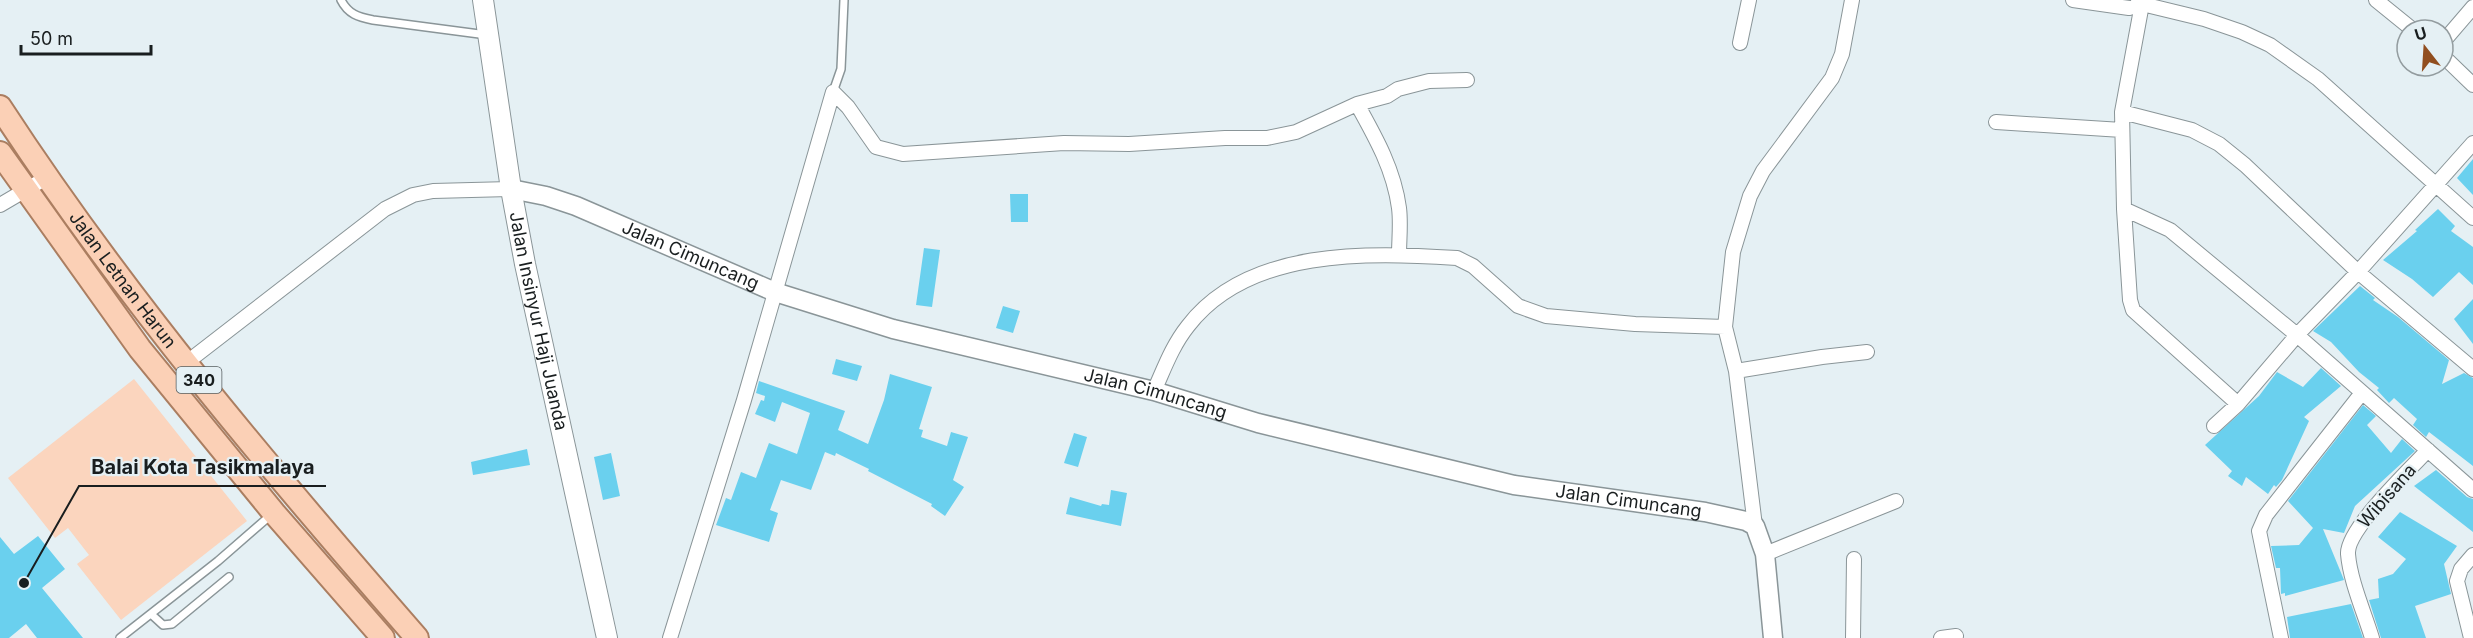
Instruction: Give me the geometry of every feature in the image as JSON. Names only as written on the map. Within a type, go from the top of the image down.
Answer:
[{"type":"main road","name":"Jalan Insinyur Haji Juanda","points":[[483,0],[511,189],[525,264],[606,637]]},
{"type":"main road","name":"Jalan Letnan Harun","points":[[0,107],[46,178],[186,363],[294,496],[417,638]]},
{"type":"main road","name":"Jalan Letnan Harun","points":[[0,153],[140,349],[378,636]]},
{"type":"main road","points":[[274,513],[294,496]]},
{"type":"street","points":[[1740,43],[1749,0]]},
{"type":"street","points":[[1773,638],[1765,554],[1755,526],[1736,371],[1725,327],[1734,252],[1750,196],[1779,147],[1832,78],[1842,54],[1852,0]]},
{"type":"street","points":[[2073,0],[2129,8],[2140,2],[2242,32],[2270,45],[2318,79],[2473,218]]},
{"type":"street","points":[[2376,0],[2398,18]]},
{"type":"street","points":[[2140,2],[2122,112],[2124,209],[2130,300],[2133,310],[2238,404]]},
{"type":"street","points":[[2455,28],[2473,7]]},
{"type":"street","points":[[2455,68],[2473,85]]},
{"type":"street","points":[[670,638],[744,400],[833,92],[848,106],[876,147],[903,154],[1064,143],[1129,144],[1225,138],[1267,138],[1296,132],[1357,104],[1387,96],[1398,88],[1429,81],[1467,80]]},
{"type":"street","points":[[1357,104],[1385,154],[1396,189],[1400,210],[1399,255]]},
{"type":"street","points":[[2122,112],[2192,130],[2219,144],[2245,165],[2358,272],[2473,369]]},
{"type":"street","points":[[1996,122],[2122,130]]},
{"type":"street","points":[[2214,426],[2238,404],[2297,335],[2358,272],[2473,143]]},
{"type":"street","points":[[0,205],[46,178]]},
{"type":"street","points":[[186,363],[385,209],[413,195],[433,191],[511,189]]},
{"type":"street","name":"Jalan Cimuncang","points":[[511,189],[546,196],[576,206],[775,292],[893,329],[1154,391],[1258,423],[1514,485],[1705,512],[1746,521],[1755,526]]},
{"type":"street","points":[[2124,209],[2170,230],[2297,335],[2361,394],[2473,490]]},
{"type":"street","points":[[1154,391],[1173,347],[1188,325],[1217,296],[1235,284],[1316,259],[1340,255],[1457,258],[1465,261],[1518,306],[1556,318],[1725,327]]},
{"type":"street","points":[[1736,371],[1867,352]]},
{"type":"street","points":[[2282,638],[2259,531],[2266,515],[2361,394]]},
{"type":"street","name":"Wibisana","points":[[2372,638],[2351,568],[2349,545],[2365,519],[2428,450]]},
{"type":"street","points":[[1765,554],[1896,501]]},
{"type":"street","points":[[2471,638],[2457,581],[2461,568],[2473,555]]},
{"type":"street","points":[[1854,559],[1854,638]]},
{"type":"street","points":[[1941,638],[1956,636]]},
{"type":"lane","points":[[341,0],[345,8],[354,16],[489,36]]},
{"type":"lane","points":[[833,92],[841,69],[844,0]]},
{"type":"lane","points":[[120,638],[218,561],[274,513]]},
{"type":"lane","points":[[151,614],[163,625],[172,624],[229,577]]},
{"type":"shaded area","points":[[134,379],[247,521],[121,620],[77,564],[89,555],[68,528],[55,538],[8,478]]},
{"type":"building","points":[[2473,159],[2473,195],[2457,178]]},
{"type":"building","points":[[1010,194],[1028,194],[1028,222],[1011,222]]},
{"type":"building","points":[[2438,209],[2455,226],[2451,231],[2473,247],[2473,285],[2459,272],[2433,297],[2412,279],[2383,260],[2417,231],[2415,230]]},
{"type":"building","points":[[924,248],[940,250],[932,307],[916,305]]},
{"type":"building","points":[[2360,286],[2375,298],[2373,300],[2398,317],[2449,360],[2442,384],[2464,373],[2473,378],[2473,466],[2429,432],[2426,437],[2413,425],[2417,419],[2394,398],[2389,403],[2377,390],[2379,388],[2359,372],[2331,342],[2313,331]]},
{"type":"building","points":[[2473,299],[2473,344],[2454,319]]},
{"type":"building","points":[[1003,306],[1020,311],[1013,333],[996,328]]},
{"type":"building","points":[[836,359],[862,366],[857,381],[832,374]]},
{"type":"building","points":[[2321,368],[2341,386],[2304,417],[2309,421],[2282,480],[2276,487],[2274,485],[2268,494],[2246,477],[2242,486],[2228,476],[2232,471],[2205,445],[2259,396],[2277,372],[2303,387]]},
{"type":"building","points":[[890,374],[932,387],[919,429],[923,430],[921,437],[947,446],[951,432],[968,437],[953,480],[964,487],[945,516],[931,506],[932,504],[868,471],[869,469],[836,453],[835,456],[825,452],[811,490],[781,480],[770,510],[778,513],[769,542],[716,525],[726,498],[731,500],[741,472],[756,478],[769,443],[797,454],[810,413],[782,402],[775,422],[755,414],[765,396],[756,393],[759,381],[845,411],[838,430],[868,444],[884,400]]},
{"type":"building","points":[[2363,405],[2376,416],[2367,425],[2391,453],[2402,439],[2415,451],[2355,506],[2344,533],[2323,529],[2344,580],[2285,596],[2285,593],[2281,594],[2280,568],[2276,568],[2271,546],[2299,545],[2313,528],[2288,501]]},
{"type":"building","points":[[1074,433],[1087,437],[1078,467],[1064,463]]},
{"type":"building","points":[[527,449],[530,465],[473,475],[471,462]]},
{"type":"building","points":[[611,453],[620,496],[603,500],[594,457]]},
{"type":"building","points":[[2436,470],[2467,497],[2473,499],[2473,532],[2414,486]]},
{"type":"building","points":[[1111,490],[1127,493],[1121,526],[1066,514],[1070,497],[1101,506],[1102,504],[1109,505]]},
{"type":"building","points":[[2400,512],[2457,546],[2444,564],[2451,594],[2415,606],[2426,638],[2381,638],[2369,600],[2379,598],[2378,579],[2393,574],[2406,559],[2378,537]]},
{"type":"building","points":[[38,536],[65,569],[42,588],[83,638],[37,638],[26,624],[9,638],[0,638],[0,537],[14,554]]},
{"type":"building","points":[[2351,604],[2363,638],[2290,638],[2287,617]]},
{"type":"place","name":"Balai Kota Tasikmalaya","points":[[24,583]]}]
